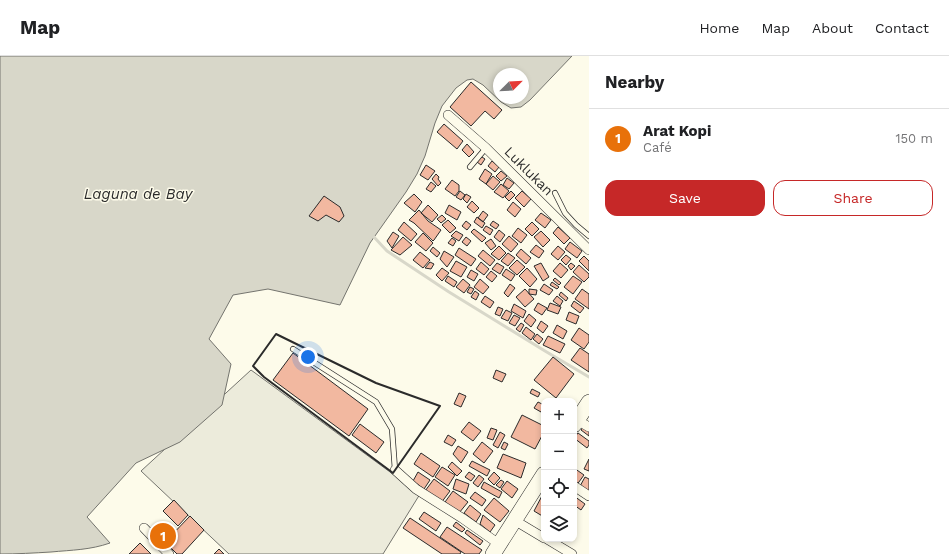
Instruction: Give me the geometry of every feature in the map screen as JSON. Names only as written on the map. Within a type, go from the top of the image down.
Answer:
[{"type":"main road","points":[[580,424],[589,402]]},
{"type":"main road","points":[[496,549],[541,479]]},
{"type":"street","name":"Luklukan","points":[[448,115],[486,148],[589,250]]},
{"type":"street","points":[[395,470],[416,489],[462,518],[496,549]]},
{"type":"street","points":[[577,488],[589,496]]},
{"type":"street","points":[[514,520],[541,536]]},
{"type":"street","points":[[144,528],[169,554]]},
{"type":"street","points":[[552,542],[572,554]]},
{"type":"lane","points":[[470,167],[486,148]]},
{"type":"lane","points":[[555,193],[566,213],[576,225],[589,236]]},
{"type":"lane","points":[[293,349],[376,402],[392,429],[395,470]]},
{"type":"shaded area","points":[[251,370],[420,494],[383,554],[229,554],[141,471]]},
{"type":"water","name":"Laguna de Bay","points":[[0,56],[572,56],[529,101],[529,68],[493,68],[493,94],[483,85],[473,79],[467,80],[456,88],[442,106],[425,156],[417,174],[370,243],[340,305],[268,289],[233,295],[209,339],[231,364],[222,405],[180,442],[136,463],[87,517],[110,543],[74,550],[0,554]]},
{"type":"water","name":"Laguna de Bay","points":[[504,104],[525,104],[521,107],[511,108]]},
{"type":"building","points":[[471,82],[493,102],[493,104],[495,104],[502,110],[494,119],[485,111],[471,126],[450,107]]},
{"type":"building","points":[[444,124],[463,141],[457,149],[437,132]]},
{"type":"building","points":[[467,144],[474,152],[469,157],[462,150]]},
{"type":"building","points":[[482,157],[485,159],[481,165],[477,162]]},
{"type":"building","points":[[492,161],[499,167],[495,172],[488,166]]},
{"type":"building","points":[[426,165],[435,171],[428,180],[420,175]]},
{"type":"building","points":[[485,169],[492,174],[486,184],[479,179]]},
{"type":"building","points":[[501,171],[507,176],[501,181],[496,176]]},
{"type":"building","points":[[436,174],[441,183],[438,186],[432,179]]},
{"type":"building","points":[[493,176],[500,182],[493,190],[486,184]]},
{"type":"building","points":[[507,178],[514,183],[509,189],[503,185]]},
{"type":"building","points":[[452,180],[459,185],[459,191],[455,196],[445,189]]},
{"type":"building","points":[[431,182],[436,186],[431,192],[426,189]]},
{"type":"building","points":[[501,184],[509,191],[503,198],[494,192]]},
{"type":"building","points":[[460,191],[465,195],[461,200],[456,197]]},
{"type":"building","points":[[511,191],[515,195],[509,201],[505,197]]},
{"type":"building","points":[[522,191],[531,199],[524,207],[515,198]]},
{"type":"building","points":[[414,194],[422,202],[415,212],[404,203]]},
{"type":"building","points":[[466,194],[471,197],[467,203],[463,199]]},
{"type":"building","points":[[324,196],[340,207],[344,216],[339,222],[326,215],[318,221],[309,216]]},
{"type":"building","points":[[472,201],[479,208],[474,213],[467,207]]},
{"type":"building","points":[[513,202],[521,209],[515,217],[507,210]]},
{"type":"building","points":[[428,205],[438,215],[432,222],[421,213]]},
{"type":"building","points":[[449,205],[461,212],[457,220],[445,213]]},
{"type":"building","points":[[419,210],[428,221],[441,230],[433,241],[409,220]]},
{"type":"building","points":[[483,211],[488,215],[483,222],[478,218]]},
{"type":"building","points":[[541,213],[551,220],[545,228],[535,220]]},
{"type":"building","points":[[442,215],[446,219],[441,223],[437,219]]},
{"type":"building","points":[[477,217],[485,223],[482,228],[474,222]]},
{"type":"building","points":[[448,220],[456,228],[450,233],[442,225]]},
{"type":"building","points":[[466,221],[471,225],[467,230],[462,226]]},
{"type":"building","points":[[493,221],[499,225],[496,229],[490,225]]},
{"type":"building","points":[[404,222],[417,234],[411,241],[398,230]]},
{"type":"building","points":[[532,222],[539,229],[532,236],[525,229]]},
{"type":"building","points":[[486,226],[493,230],[490,235],[483,230]]},
{"type":"building","points":[[558,227],[570,238],[564,244],[553,233]]},
{"type":"building","points":[[518,228],[527,235],[521,243],[512,236]]},
{"type":"building","points":[[474,229],[486,238],[482,242],[471,232]]},
{"type":"building","points":[[499,230],[505,235],[500,242],[494,237]]},
{"type":"building","points":[[456,231],[463,235],[459,241],[451,236]]},
{"type":"building","points":[[541,231],[550,240],[543,247],[534,237]]},
{"type":"building","points":[[393,232],[399,236],[392,248],[387,241]]},
{"type":"building","points":[[423,233],[433,243],[426,251],[415,242]]},
{"type":"building","points":[[509,236],[518,244],[511,252],[502,244]]},
{"type":"building","points":[[403,237],[412,245],[400,255],[391,250]]},
{"type":"building","points":[[466,237],[471,241],[467,246],[462,242]]},
{"type":"building","points":[[452,238],[456,241],[453,246],[448,243]]},
{"type":"building","points":[[491,239],[496,246],[491,250],[485,243]]},
{"type":"building","points":[[570,242],[582,251],[577,258],[565,249]]},
{"type":"building","points":[[536,245],[544,251],[539,258],[530,252]]},
{"type":"building","points":[[499,246],[506,253],[499,260],[491,254]]},
{"type":"building","points":[[558,246],[565,252],[558,260],[551,254]]},
{"type":"building","points":[[433,247],[440,253],[437,257],[430,251]]},
{"type":"building","points":[[459,248],[476,259],[471,266],[455,255]]},
{"type":"building","points":[[521,249],[531,258],[526,264],[516,255]]},
{"type":"building","points":[[483,250],[495,260],[490,266],[478,256]]},
{"type":"building","points":[[444,251],[454,257],[447,267],[440,259]]},
{"type":"building","points":[[420,252],[430,260],[423,268],[413,260]]},
{"type":"building","points":[[508,253],[515,258],[508,266],[501,261]]},
{"type":"building","points":[[566,255],[571,259],[566,265],[561,260]]},
{"type":"building","points":[[584,256],[589,261],[589,271],[579,261]]},
{"type":"building","points":[[517,260],[525,267],[517,275],[509,268]]},
{"type":"building","points":[[456,261],[467,267],[461,277],[450,271]]},
{"type":"building","points":[[430,262],[434,264],[431,269],[425,268]]},
{"type":"building","points":[[481,262],[489,269],[484,275],[476,269]]},
{"type":"building","points":[[497,263],[504,267],[500,274],[492,269]]},
{"type":"building","points":[[541,263],[549,277],[543,281],[534,266]]},
{"type":"building","points":[[560,263],[568,270],[561,278],[553,271]]},
{"type":"building","points":[[571,263],[575,266],[571,270],[568,266]]},
{"type":"building","points":[[579,265],[589,274],[589,277],[584,282],[573,272]]},
{"type":"building","points":[[442,268],[449,273],[442,281],[436,275]]},
{"type":"building","points":[[527,268],[537,279],[530,287],[519,276]]},
{"type":"building","points":[[506,269],[515,275],[511,281],[502,275]]},
{"type":"building","points":[[471,270],[478,274],[474,281],[467,277]]},
{"type":"building","points":[[491,271],[497,276],[492,282],[486,277]]},
{"type":"building","points":[[448,276],[457,282],[454,287],[445,281]]},
{"type":"building","points":[[573,276],[582,282],[573,294],[564,287]]},
{"type":"building","points":[[555,278],[561,283],[559,285],[553,280]]},
{"type":"building","points":[[463,279],[470,285],[464,293],[456,287]]},
{"type":"building","points":[[480,279],[489,287],[483,294],[474,287]]},
{"type":"building","points":[[552,282],[559,287],[557,289],[550,285]]},
{"type":"building","points":[[510,284],[515,288],[508,297],[504,293]]},
{"type":"building","points":[[544,284],[553,290],[549,295],[540,290]]},
{"type":"building","points":[[470,287],[474,289],[471,294],[467,292]]},
{"type":"building","points":[[525,289],[534,299],[525,307],[516,297]]},
{"type":"building","points":[[529,289],[537,290],[536,295],[529,294]]},
{"type":"building","points":[[582,289],[589,294],[589,309],[575,299]]},
{"type":"building","points":[[475,291],[479,294],[476,300],[471,297]]},
{"type":"building","points":[[561,292],[568,298],[566,301],[559,295]]},
{"type":"building","points":[[485,296],[494,302],[490,308],[481,302]]},
{"type":"building","points":[[557,296],[563,301],[560,306],[553,301]]},
{"type":"building","points":[[574,301],[584,308],[580,313],[571,306]]},
{"type":"building","points":[[538,303],[547,308],[542,315],[534,310]]},
{"type":"building","points":[[550,303],[561,307],[558,314],[547,310]]},
{"type":"building","points":[[514,304],[526,311],[523,318],[511,311]]},
{"type":"building","points":[[498,307],[503,309],[500,316],[495,314]]},
{"type":"building","points":[[506,310],[512,313],[508,321],[501,318]]},
{"type":"building","points":[[569,312],[579,316],[576,324],[566,320]]},
{"type":"building","points":[[529,314],[536,320],[531,327],[524,321]]},
{"type":"building","points":[[514,315],[520,318],[515,326],[509,323]]},
{"type":"building","points":[[541,321],[548,326],[543,333],[537,328]]},
{"type":"building","points":[[521,323],[524,325],[520,332],[516,329]]},
{"type":"building","points":[[557,325],[567,331],[563,339],[553,333]]},
{"type":"building","points":[[526,327],[535,334],[531,340],[522,333]]},
{"type":"building","points":[[579,328],[589,335],[589,342],[584,349],[571,340]]},
{"type":"building","points":[[537,334],[543,339],[539,344],[533,339]]},
{"type":"building","points":[[548,336],[565,344],[560,353],[543,345]]},
{"type":"building","points":[[580,348],[589,354],[589,372],[571,360]]},
{"type":"building","points":[[293,353],[368,409],[349,436],[273,380]]},
{"type":"building","points":[[553,357],[574,374],[556,398],[534,380]]},
{"type":"building","points":[[496,370],[506,374],[502,382],[493,378]]},
{"type":"building","points":[[532,389],[540,393],[538,397],[530,393]]},
{"type":"building","points":[[459,393],[466,396],[461,407],[454,404]]},
{"type":"building","points":[[538,402],[541,404],[541,412],[534,408]]},
{"type":"building","points":[[522,415],[541,424],[541,438],[535,449],[511,437]]},
{"type":"building","points":[[469,422],[481,431],[473,441],[461,432]]},
{"type":"building","points":[[360,424],[384,442],[376,453],[352,435]]},
{"type":"building","points":[[583,427],[589,432],[589,436],[581,430]]},
{"type":"building","points":[[491,428],[497,430],[493,440],[487,438]]},
{"type":"building","points":[[500,432],[505,435],[498,448],[493,445]]},
{"type":"building","points":[[578,433],[589,441],[587,448],[577,440]]},
{"type":"building","points":[[448,435],[456,440],[452,446],[444,442]]},
{"type":"building","points":[[482,442],[493,451],[484,463],[473,454]]},
{"type":"building","points":[[504,442],[508,444],[505,450],[501,448]]},
{"type":"building","points":[[458,446],[468,452],[461,463],[453,454]]},
{"type":"building","points":[[421,453],[440,466],[433,477],[414,464]]},
{"type":"building","points":[[503,454],[526,463],[521,478],[497,468]]},
{"type":"building","points":[[589,459],[589,471],[584,469]]},
{"type":"building","points":[[472,461],[490,470],[487,476],[469,466]]},
{"type":"building","points":[[452,462],[462,471],[457,476],[448,467]]},
{"type":"building","points":[[442,467],[455,475],[448,486],[435,477]]},
{"type":"building","points":[[577,470],[584,475],[577,485]]},
{"type":"building","points":[[418,472],[430,480],[424,489],[413,481]]},
{"type":"building","points":[[469,472],[475,476],[471,481],[465,477]]},
{"type":"building","points":[[494,472],[500,478],[494,485],[488,479]]},
{"type":"building","points":[[479,475],[484,479],[478,487],[473,483]]},
{"type":"building","points":[[585,477],[589,479],[589,494],[579,488]]},
{"type":"building","points":[[434,479],[450,491],[441,503],[425,491]]},
{"type":"building","points":[[456,479],[469,484],[466,494],[453,489]]},
{"type":"building","points":[[501,480],[504,482],[500,488],[496,485]]},
{"type":"building","points":[[507,481],[518,489],[512,498],[501,489]]},
{"type":"building","points":[[484,482],[502,492],[499,498],[481,488]]},
{"type":"building","points":[[453,491],[468,502],[459,513],[445,502]]},
{"type":"building","points":[[475,492],[486,500],[482,506],[470,498]]},
{"type":"building","points":[[494,498],[509,511],[500,522],[484,510]]},
{"type":"building","points":[[541,498],[541,515],[534,511]]},
{"type":"building","points":[[577,498],[585,504],[581,510],[577,507]]},
{"type":"building","points":[[174,500],[188,515],[178,526],[163,511]]},
{"type":"building","points":[[470,505],[481,514],[476,522],[464,513]]},
{"type":"building","points":[[424,512],[441,523],[436,531],[419,519]]},
{"type":"building","points":[[483,515],[495,525],[490,532],[480,524]]},
{"type":"building","points":[[190,516],[204,530],[182,554],[177,554],[165,542]]},
{"type":"building","points":[[410,518],[461,552],[460,554],[442,554],[403,528]]},
{"type":"building","points":[[456,522],[465,529],[462,532],[453,526]]},
{"type":"building","points":[[447,527],[482,550],[479,554],[465,554],[440,537]]},
{"type":"building","points":[[467,530],[483,541],[480,545],[465,533]]},
{"type":"building","points":[[140,543],[151,554],[129,554]]},
{"type":"building","points":[[219,549],[224,554],[214,554]]},
{"type":"waterway","points":[[373,236],[387,251],[449,292],[589,377]]},
{"type":"wall","points":[[276,334],[376,383],[440,406],[393,473],[264,377],[253,366],[276,334]]},
{"type":"place","name":"Arat Kopi","points":[[163,536]]}]
